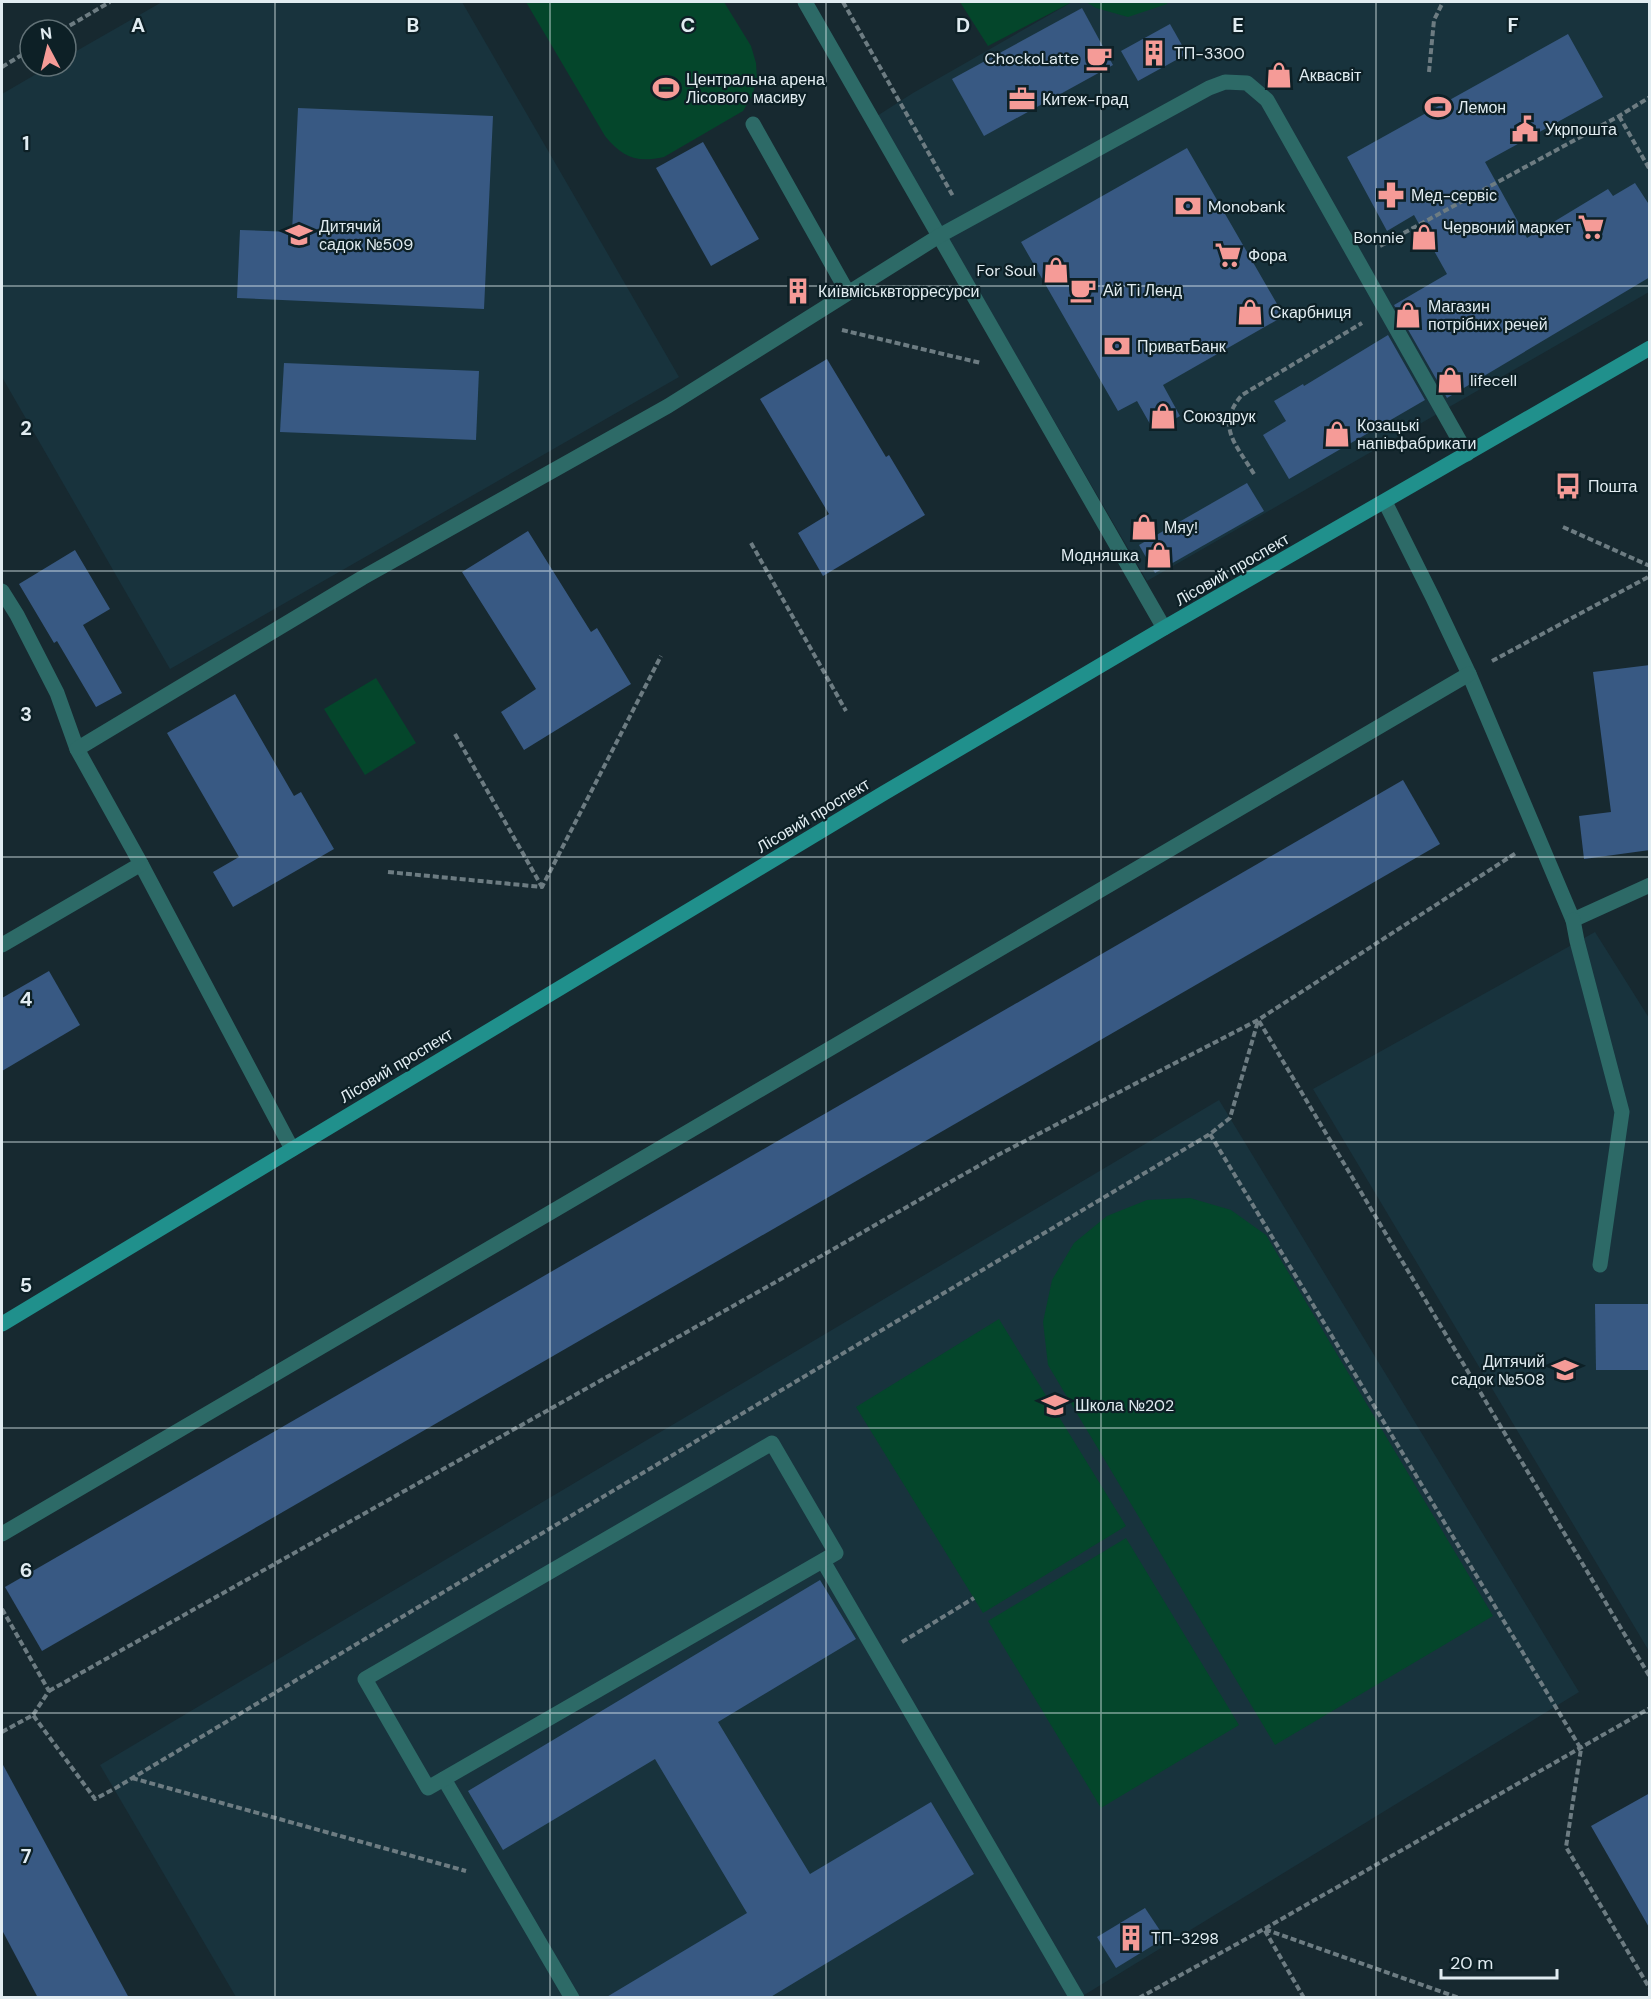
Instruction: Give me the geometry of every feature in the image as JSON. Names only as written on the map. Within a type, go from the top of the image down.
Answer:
[{"type":"street","points":[[805,2],[1164,628]]},
{"type":"street","points":[[77,749],[362,578],[668,406],[939,236],[1209,88],[1225,82],[1247,83],[1266,100],[1467,454]]},
{"type":"street","points":[[753,124],[848,293]]},
{"type":"street","name":"Лісовий проспект","points":[[2,1324],[1164,628],[1650,348]]},
{"type":"street","points":[[1385,502],[1469,674],[1573,920],[1622,1112],[1600,1265]]},
{"type":"street","points":[[2,591],[17,615],[57,693],[77,749],[141,864],[292,1149]]},
{"type":"street","points":[[2,1534],[1469,674]]},
{"type":"street","points":[[2,945],[141,864]]},
{"type":"street","points":[[1573,920],[1650,885]]},
{"type":"street","points":[[772,1443],[836,1552],[444,1779],[428,1788],[365,1679],[772,1443]]},
{"type":"street","points":[[823,1561],[1077,1998]]},
{"type":"street","points":[[444,1779],[572,1998]]},
{"type":"path","points":[[78,21],[110,2]]},
{"type":"path","points":[[843,2],[967,220]]},
{"type":"path","points":[[1429,72],[1434,20],[1443,2]]},
{"type":"path","points":[[2,67],[18,57]]},
{"type":"path","points":[[1356,260],[1650,97]]},
{"type":"path","points":[[1619,116],[1650,170]]},
{"type":"path","points":[[1254,474],[1231,434],[1228,420],[1231,407],[1242,395],[1384,309]]},
{"type":"path","points":[[804,321],[1018,372]]},
{"type":"path","points":[[1563,527],[1650,566]]},
{"type":"path","points":[[751,543],[846,711]]},
{"type":"path","points":[[1469,674],[1650,576]]},
{"type":"path","points":[[542,887],[661,656]]},
{"type":"path","points":[[455,734],[542,887]]},
{"type":"path","points":[[2,1732],[33,1715],[49,1690],[781,1280],[994,1157],[1258,1020],[1539,838]]},
{"type":"path","points":[[388,872],[542,887]]},
{"type":"path","points":[[33,1715],[95,1799],[1210,1134],[1230,1118],[1258,1020]]},
{"type":"path","points":[[1258,1020],[1650,1677]]},
{"type":"path","points":[[1210,1134],[1581,1749],[1566,1847],[1650,1989]]},
{"type":"path","points":[[879,1656],[974,1598]]},
{"type":"path","points":[[2,1609],[49,1690]]},
{"type":"path","points":[[1139,1998],[1650,1708]]},
{"type":"path","points":[[132,1778],[504,1881]]},
{"type":"path","points":[[1264,1929],[1304,1998]]},
{"type":"path","points":[[1264,1929],[1459,1998]]},
{"type":"shaded area","name":"Дитячий садок №509","points":[[162,2],[462,2],[679,377],[170,669],[2,377],[2,94],[29,78],[78,78],[78,50]]},
{"type":"shaded area","points":[[1072,2],[1649,2],[1649,292],[1147,581],[877,116]]},
{"type":"shaded area","name":"Дитячий садок №508","points":[[1595,932],[1649,1018],[1649,1651],[1313,1089]]},
{"type":"shaded area","name":"Школа №202","points":[[1219,1100],[1579,1692],[1081,1997],[236,1997],[100,1765]]},
{"type":"green space","name":"Центральна арена Лісового масиву","points":[[526,2],[724,2],[751,46],[756,63],[757,80],[752,96],[743,111],[664,157],[638,159],[631,157],[624,154],[605,136]]},
{"type":"green space","points":[[960,2],[1072,2],[988,46]]},
{"type":"green space","points":[[1086,2],[1168,2],[1128,17],[1096,8]]},
{"type":"green space","points":[[376,678],[416,743],[365,775],[324,709]]},
{"type":"green space","points":[[1190,1198],[1231,1210],[1266,1235],[1493,1616],[1275,1745],[1048,1365],[1043,1322],[1052,1280],[1074,1243],[1107,1216],[1147,1200]]},
{"type":"green space","points":[[999,1319],[1126,1526],[983,1613],[856,1407]]},
{"type":"green space","points":[[1126,1538],[1239,1725],[1101,1808],[988,1621]]},
{"type":"building","points":[[1082,8],[1113,65],[984,136],[952,79]]},
{"type":"building","name":"ТП-3300","points":[[1170,24],[1187,54],[1138,81],[1121,51]]},
{"type":"building","points":[[1568,34],[1603,97],[1485,162],[1527,238],[1608,189],[1613,196],[1635,183],[1650,206],[1650,277],[1447,398],[1394,305],[1447,274],[1414,215],[1387,231],[1347,157]]},
{"type":"building","points":[[298,108],[493,116],[484,309],[237,298],[240,230],[292,232]]},
{"type":"building","points":[[703,142],[759,239],[711,266],[656,168]]},
{"type":"building","points":[[1187,148],[1284,316],[1163,385],[1180,416],[1154,431],[1137,401],[1118,411],[1021,242]]},
{"type":"building","points":[[1388,335],[1425,400],[1289,479],[1263,435],[1286,421],[1274,401],[1303,384],[1304,386]]},
{"type":"building","points":[[827,359],[886,457],[889,455],[925,515],[823,576],[798,533],[829,514],[760,399]]},
{"type":"building","points":[[284,363],[479,371],[476,440],[280,432]]},
{"type":"building","points":[[1247,483],[1264,511],[1155,573],[1139,545]]},
{"type":"building","points":[[528,531],[591,632],[597,628],[631,684],[524,750],[501,712],[536,689],[462,572]]},
{"type":"building","points":[[75,550],[110,609],[83,625],[122,693],[96,707],[57,641],[54,643],[19,584]]},
{"type":"building","points":[[1650,665],[1650,850],[1584,859],[1579,816],[1611,812],[1593,672]]},
{"type":"building","points":[[235,694],[294,796],[301,792],[334,849],[233,907],[213,872],[239,857],[167,733]]},
{"type":"building","points":[[1403,780],[1440,844],[42,1651],[5,1587]]},
{"type":"building","points":[[49,971],[80,1025],[2,1071],[2,998]]},
{"type":"building","points":[[1595,1304],[1650,1304],[1650,1370],[1596,1370]]},
{"type":"building","points":[[820,1580],[856,1639],[718,1722],[810,1874],[931,1802],[974,1874],[769,1998],[605,1998],[747,1913],[655,1759],[503,1850],[468,1791]]},
{"type":"building","points":[[2,1763],[129,1998],[38,1998],[2,1930]]},
{"type":"building","points":[[1650,1793],[1650,1929],[1591,1826]]},
{"type":"building","name":"ТП-3298","points":[[1145,1908],[1165,1938],[1116,1968],[1097,1937]]},
{"type":"place","name":"ТП-3300","points":[[1154,53]]},
{"type":"place","name":"ChockoLatte","points":[[1099,58]]},
{"type":"place","name":"Аквасвіт","points":[[1279,75]]},
{"type":"place","name":"Центральна арена Лісового масиву","points":[[666,88]]},
{"type":"place","name":"Китеж-град","points":[[1022,99]]},
{"type":"place","name":"Лемон","points":[[1438,107]]},
{"type":"place","name":"Укрпошта","points":[[1525,129]]},
{"type":"place","name":"Мед-сервіс","points":[[1391,195]]},
{"type":"place","name":"Monobank","points":[[1188,206]]},
{"type":"place","name":"Червоний маркет","points":[[1591,227]]},
{"type":"place","name":"Дитячий садок №509","points":[[299,235]]},
{"type":"place","name":"Bonnie","points":[[1424,237]]},
{"type":"place","name":"Фора","points":[[1228,255]]},
{"type":"place","name":"For Soul","points":[[1056,270]]},
{"type":"place","name":"Ай Ті Ленд","points":[[1083,290]]},
{"type":"place","name":"Київміськвторресурси","points":[[798,291]]},
{"type":"place","name":"Скарбниця","points":[[1250,312]]},
{"type":"place","name":"Магазин потрібних речей","points":[[1408,315]]},
{"type":"place","name":"ПриватБанк","points":[[1117,346]]},
{"type":"place","name":"lifecell","points":[[1450,380]]},
{"type":"place","name":"Союздрук","points":[[1163,416]]},
{"type":"place","name":"Козацькі напівфабрикати","points":[[1337,434]]},
{"type":"place","name":"Пошта","points":[[1568,486]]},
{"type":"place","name":"Мяу!","points":[[1144,527]]},
{"type":"place","name":"Модняшка","points":[[1159,555]]},
{"type":"place","name":"Дитячий садок №508","points":[[1565,1370]]},
{"type":"place","name":"Школа №202","points":[[1055,1405]]},
{"type":"place","name":"ТП-3298","points":[[1131,1938]]}]
